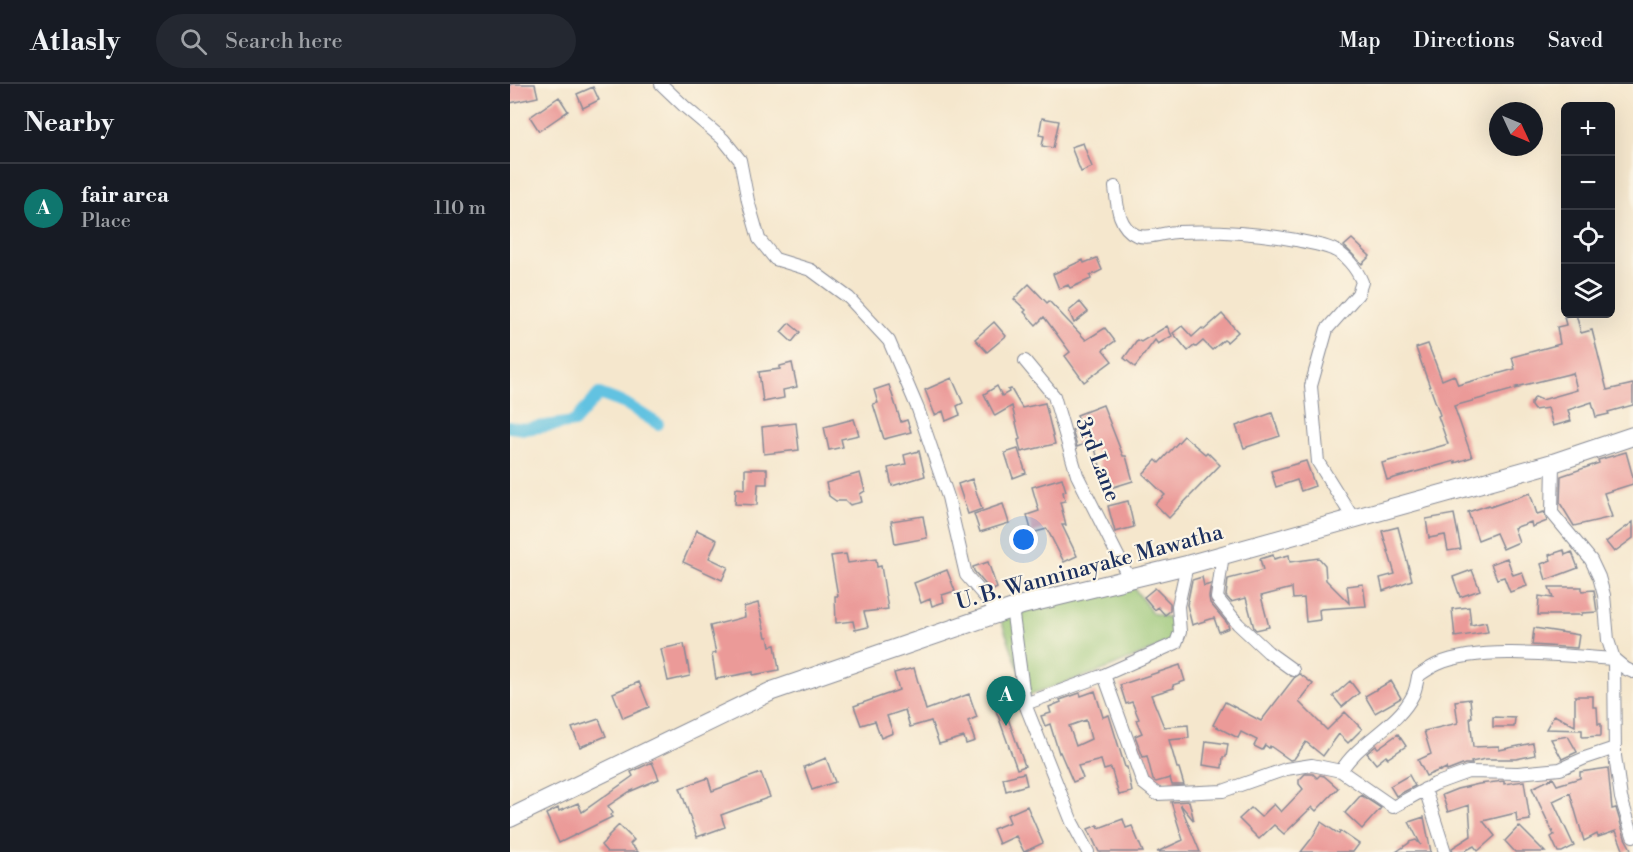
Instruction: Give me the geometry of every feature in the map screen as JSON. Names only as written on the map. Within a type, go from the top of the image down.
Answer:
[{"type":"main road","name":"U. B. Wanninayake Mawatha","points":[[510,818],[772,691],[1006,610],[1187,565],[1553,463],[1633,436]]},
{"type":"street","points":[[661,84],[723,140],[740,160],[748,201],[759,239],[774,259],[811,270],[849,298],[889,341],[918,409],[948,497],[966,575],[1006,610],[1025,704],[1072,822],[1088,852]]},
{"type":"street","points":[[1115,187],[1122,221],[1137,236],[1178,232],[1265,235],[1320,244],[1334,249],[1354,267],[1362,282],[1358,294],[1327,329],[1311,386],[1318,462],[1353,518]]},
{"type":"street","name":"3rd Lane","points":[[1025,361],[1054,396],[1077,475],[1129,578]]},
{"type":"street","points":[[1553,463],[1552,513],[1591,560],[1604,595],[1608,640],[1614,659],[1615,748],[1621,798],[1633,836]]},
{"type":"street","points":[[1223,554],[1217,598],[1238,624],[1268,652],[1293,670]]},
{"type":"street","points":[[1025,704],[1104,675],[1176,643],[1180,632],[1178,606],[1187,565]]},
{"type":"street","points":[[1341,771],[1348,759],[1404,710],[1415,693],[1418,676],[1438,664],[1470,656],[1513,654],[1614,659],[1633,672]]},
{"type":"street","points":[[1104,675],[1143,783],[1157,794],[1223,791],[1286,769],[1312,765],[1341,771],[1393,807],[1425,789],[1468,772],[1518,773],[1560,769],[1615,748]]},
{"type":"street","points":[[1425,789],[1445,852]]},
{"type":"green space","points":[[1130,582],[1152,613],[1170,618],[1175,628],[1169,643],[1101,671],[1028,695],[1000,617]]},
{"type":"building","points":[[510,84],[535,84],[538,97],[510,103]]},
{"type":"building","points":[[593,87],[599,100],[583,108],[577,94]]},
{"type":"building","points":[[559,97],[568,111],[539,131],[530,117]]},
{"type":"building","points":[[1042,118],[1059,121],[1053,148],[1042,146],[1044,136],[1039,135]]},
{"type":"building","points":[[1083,143],[1092,167],[1081,172],[1071,147]]},
{"type":"building","points":[[1352,239],[1370,256],[1362,264],[1344,246]]},
{"type":"building","points":[[1097,258],[1102,270],[1090,276],[1091,279],[1070,288],[1068,285],[1059,289],[1053,274],[1083,260],[1084,263]]},
{"type":"building","points":[[1029,284],[1047,303],[1049,301],[1086,340],[1105,328],[1115,341],[1103,350],[1112,361],[1084,382],[1065,356],[1070,352],[1044,317],[1036,325],[1024,312],[1026,310],[1014,299]]},
{"type":"building","points":[[1080,302],[1088,312],[1074,323],[1069,311]]},
{"type":"building","points":[[1222,314],[1238,332],[1227,342],[1224,340],[1212,350],[1203,341],[1188,351],[1173,333],[1182,326],[1192,337]]},
{"type":"building","points":[[1564,318],[1577,318],[1581,333],[1592,330],[1607,390],[1633,384],[1633,405],[1596,417],[1592,402],[1568,410],[1571,421],[1553,426],[1548,408],[1534,410],[1531,403],[1535,397],[1542,400],[1577,390],[1573,373],[1516,387],[1519,388],[1454,406],[1472,457],[1387,480],[1382,463],[1448,444],[1416,348],[1428,344],[1442,380],[1454,375],[1458,385],[1515,369],[1512,357],[1560,344],[1557,327],[1566,325]]},
{"type":"building","points":[[994,322],[1006,336],[987,352],[975,339]]},
{"type":"building","points":[[789,323],[800,332],[792,342],[781,332]]},
{"type":"building","points":[[1167,326],[1172,336],[1158,344],[1155,340],[1135,367],[1124,358],[1137,340],[1141,342]]},
{"type":"building","points":[[792,363],[797,387],[783,390],[784,398],[763,402],[759,372],[780,369],[780,366]]},
{"type":"building","points":[[952,378],[963,403],[957,406],[960,415],[946,421],[943,411],[935,415],[925,390]]},
{"type":"building","points":[[889,385],[901,422],[907,420],[911,432],[884,439],[873,404],[878,403],[874,390]]},
{"type":"building","points":[[997,386],[1002,396],[1011,389],[1022,408],[1045,403],[1055,444],[1021,452],[1012,406],[995,416],[984,394]]},
{"type":"building","points":[[1103,405],[1123,456],[1126,456],[1133,481],[1107,489],[1095,449],[1090,451],[1087,443],[1077,447],[1072,430],[1081,427],[1077,415]]},
{"type":"building","points":[[1272,413],[1280,436],[1244,448],[1236,426]]},
{"type":"building","points":[[854,419],[859,435],[841,439],[843,447],[829,450],[824,427]]},
{"type":"building","points":[[796,423],[799,450],[764,454],[762,427]]},
{"type":"building","points":[[1184,436],[1205,454],[1207,452],[1220,465],[1169,518],[1155,504],[1165,495],[1143,474],[1156,460],[1159,463]]},
{"type":"building","points":[[1018,449],[1026,473],[1013,478],[1005,453]]},
{"type":"building","points":[[919,451],[925,476],[892,486],[888,468],[906,464],[904,455]]},
{"type":"building","points":[[1626,452],[1633,484],[1604,493],[1612,517],[1574,526],[1560,503],[1561,476],[1599,463],[1598,460]]},
{"type":"building","points":[[1306,461],[1315,486],[1301,491],[1297,480],[1276,487],[1271,471]]},
{"type":"building","points":[[745,469],[767,469],[767,484],[758,484],[757,505],[735,504],[736,488],[745,489]]},
{"type":"building","points":[[860,473],[865,491],[860,494],[862,502],[850,505],[846,501],[836,501],[829,496],[826,483]]},
{"type":"building","points":[[1062,478],[1066,491],[1063,492],[1065,501],[1060,502],[1066,525],[1062,525],[1077,556],[1064,562],[1047,529],[1032,533],[1027,515],[1039,511],[1032,487]]},
{"type":"building","points":[[972,479],[982,509],[968,514],[958,484]]},
{"type":"building","points":[[1530,493],[1537,514],[1544,512],[1547,521],[1532,527],[1531,522],[1514,528],[1519,542],[1503,549],[1496,533],[1478,540],[1468,512]]},
{"type":"building","points":[[1128,501],[1134,527],[1115,532],[1108,506]]},
{"type":"building","points":[[1003,504],[1009,523],[980,532],[974,514]]},
{"type":"building","points":[[1454,514],[1461,549],[1448,551],[1445,535],[1429,538],[1426,519]]},
{"type":"building","points":[[923,516],[927,538],[895,544],[891,521]]},
{"type":"building","points":[[1633,522],[1633,538],[1614,552],[1606,542]]},
{"type":"building","points":[[1398,527],[1412,580],[1383,591],[1380,578],[1395,574],[1382,531]]},
{"type":"building","points":[[697,530],[717,540],[709,558],[728,567],[722,580],[683,562]]},
{"type":"building","points":[[1564,550],[1565,555],[1572,552],[1578,568],[1546,580],[1541,564],[1551,560],[1549,555]]},
{"type":"building","points":[[846,554],[848,563],[876,559],[877,567],[881,566],[888,609],[864,612],[868,627],[855,630],[853,621],[836,623],[835,596],[838,596],[831,556]]},
{"type":"building","points":[[1273,555],[1274,559],[1289,555],[1290,562],[1319,558],[1325,565],[1326,580],[1349,603],[1347,586],[1363,584],[1366,606],[1321,609],[1319,610],[1320,620],[1306,622],[1304,598],[1293,599],[1292,588],[1261,596],[1269,627],[1256,630],[1246,598],[1231,602],[1226,596],[1228,579],[1263,570],[1260,559]]},
{"type":"building","points":[[1507,558],[1513,575],[1522,572],[1527,586],[1510,592],[1504,577],[1497,579],[1491,564]]},
{"type":"building","points":[[988,562],[997,588],[991,591],[973,567]]},
{"type":"building","points":[[947,570],[955,591],[942,595],[944,602],[932,606],[930,599],[921,603],[914,583]]},
{"type":"building","points":[[1472,570],[1480,590],[1460,597],[1453,577]]},
{"type":"building","points":[[1202,577],[1204,586],[1211,584],[1210,603],[1229,628],[1219,632],[1214,618],[1192,625],[1187,605],[1192,580]]},
{"type":"building","points":[[1549,587],[1582,587],[1582,591],[1594,590],[1597,612],[1582,613],[1582,615],[1538,615],[1539,596],[1553,598]]},
{"type":"building","points":[[1155,588],[1170,603],[1170,611],[1165,615],[1158,607],[1155,610],[1144,597]]},
{"type":"building","points":[[758,603],[766,637],[768,637],[770,646],[775,645],[779,670],[716,679],[712,654],[716,653],[710,626],[745,617],[744,607]]},
{"type":"building","points":[[1469,607],[1471,625],[1486,622],[1488,632],[1455,637],[1452,609]]},
{"type":"building","points":[[1534,628],[1579,635],[1577,648],[1532,645]]},
{"type":"building","points":[[684,644],[690,676],[668,681],[661,649]]},
{"type":"building","points":[[1180,665],[1185,681],[1173,685],[1174,688],[1151,695],[1164,727],[1188,725],[1189,738],[1169,740],[1184,785],[1172,785],[1170,778],[1156,782],[1153,780],[1147,756],[1143,757],[1135,736],[1142,733],[1136,720],[1139,719],[1132,702],[1126,704],[1120,685]]},
{"type":"building","points":[[914,668],[926,710],[969,694],[977,717],[968,721],[975,741],[966,744],[964,737],[939,744],[931,721],[910,727],[905,710],[887,716],[893,733],[881,738],[875,721],[861,725],[854,706],[899,690],[894,673]]},
{"type":"building","points":[[1300,674],[1313,684],[1299,702],[1327,730],[1345,712],[1362,729],[1348,743],[1339,734],[1323,756],[1306,742],[1294,759],[1290,760],[1270,746],[1269,748],[1265,745],[1262,750],[1254,746],[1257,740],[1241,732],[1238,738],[1213,725],[1225,702],[1261,721],[1294,678]]},
{"type":"building","points":[[1350,681],[1359,693],[1342,707],[1333,696]]},
{"type":"building","points":[[1391,681],[1401,698],[1375,713],[1365,696]]},
{"type":"building","points":[[639,682],[649,707],[623,718],[613,693]]},
{"type":"building","points":[[1095,691],[1103,717],[1109,715],[1125,767],[1127,767],[1132,792],[1119,795],[1111,768],[1104,770],[1101,760],[1078,766],[1083,778],[1073,782],[1059,753],[1050,724],[1045,726],[1041,716],[1051,713],[1049,707],[1061,702],[1060,700],[1080,693],[1081,696]],"holes":[[[1086,720],[1091,739],[1076,746],[1069,726]]]},
{"type":"building","points":[[1575,696],[1593,696],[1593,707],[1597,707],[1598,724],[1601,724],[1601,736],[1582,737],[1582,730],[1546,729],[1554,715],[1575,726]]},
{"type":"building","points":[[1001,699],[1025,766],[1017,769],[993,702]]},
{"type":"building","points":[[1470,699],[1473,747],[1499,746],[1499,750],[1533,743],[1535,755],[1516,759],[1486,759],[1447,771],[1446,768],[1426,776],[1418,760],[1431,754],[1424,731],[1458,723],[1455,701]]},
{"type":"building","points":[[1493,717],[1515,718],[1514,727],[1493,727]]},
{"type":"building","points":[[599,719],[606,736],[580,747],[572,728]]},
{"type":"building","points":[[1398,734],[1406,746],[1376,764],[1367,753]]},
{"type":"building","points":[[1568,736],[1577,752],[1562,759],[1551,739]]},
{"type":"building","points":[[1206,741],[1228,744],[1222,768],[1203,765]]},
{"type":"building","points":[[826,758],[835,782],[812,790],[804,767]]},
{"type":"building","points":[[652,762],[659,779],[629,792],[608,806],[613,813],[610,815],[612,817],[559,843],[546,814],[578,803],[582,812],[633,776],[631,772]]},
{"type":"building","points":[[1608,768],[1612,809],[1616,808],[1625,838],[1631,849],[1624,852],[1616,831],[1598,837],[1597,834],[1584,841],[1570,793],[1553,801],[1574,846],[1558,852],[1551,837],[1554,835],[1532,788],[1553,778],[1557,785],[1580,778],[1580,772]]},
{"type":"building","points":[[761,773],[770,797],[721,815],[725,827],[697,837],[680,788],[708,778],[712,791]]},
{"type":"building","points":[[1024,773],[1027,785],[1006,791],[1003,778]]},
{"type":"building","points":[[1305,774],[1313,774],[1317,778],[1320,775],[1324,776],[1338,788],[1316,811],[1312,807],[1284,834],[1274,825],[1259,839],[1239,819],[1251,808],[1261,817],[1274,804],[1281,812],[1303,789],[1299,780]]},
{"type":"building","points":[[1409,775],[1415,786],[1396,796],[1390,786]]},
{"type":"building","points":[[1504,781],[1504,784],[1524,781],[1530,820],[1517,822],[1516,813],[1483,821],[1495,836],[1478,851],[1474,846],[1463,852],[1453,852],[1452,848],[1471,836],[1469,805],[1448,812],[1442,795],[1479,784]]},
{"type":"building","points":[[1361,795],[1381,808],[1362,829],[1345,813]]},
{"type":"building","points":[[1189,801],[1194,821],[1180,804],[1200,852],[1157,852],[1183,840],[1171,802]]},
{"type":"building","points":[[1027,806],[1043,843],[1024,852],[1016,836],[999,844],[993,829],[1010,822],[1007,815]]},
{"type":"building","points":[[1424,817],[1431,852],[1396,852],[1409,842],[1416,840],[1421,845],[1409,822]]},
{"type":"building","points":[[1123,819],[1126,828],[1132,826],[1143,852],[1099,852],[1088,829],[1098,825],[1099,828]]},
{"type":"building","points":[[1321,822],[1359,844],[1353,852],[1301,852]]},
{"type":"building","points":[[619,825],[634,840],[630,844],[638,852],[607,852],[601,845]]},
{"type":"building","points":[[1519,826],[1545,852],[1515,852],[1505,841]]},
{"type":"waterway","points":[[510,427],[525,429],[574,422],[599,394],[626,404],[658,424]]},
{"type":"place","name":"fair area","points":[[1006,726]]}]
